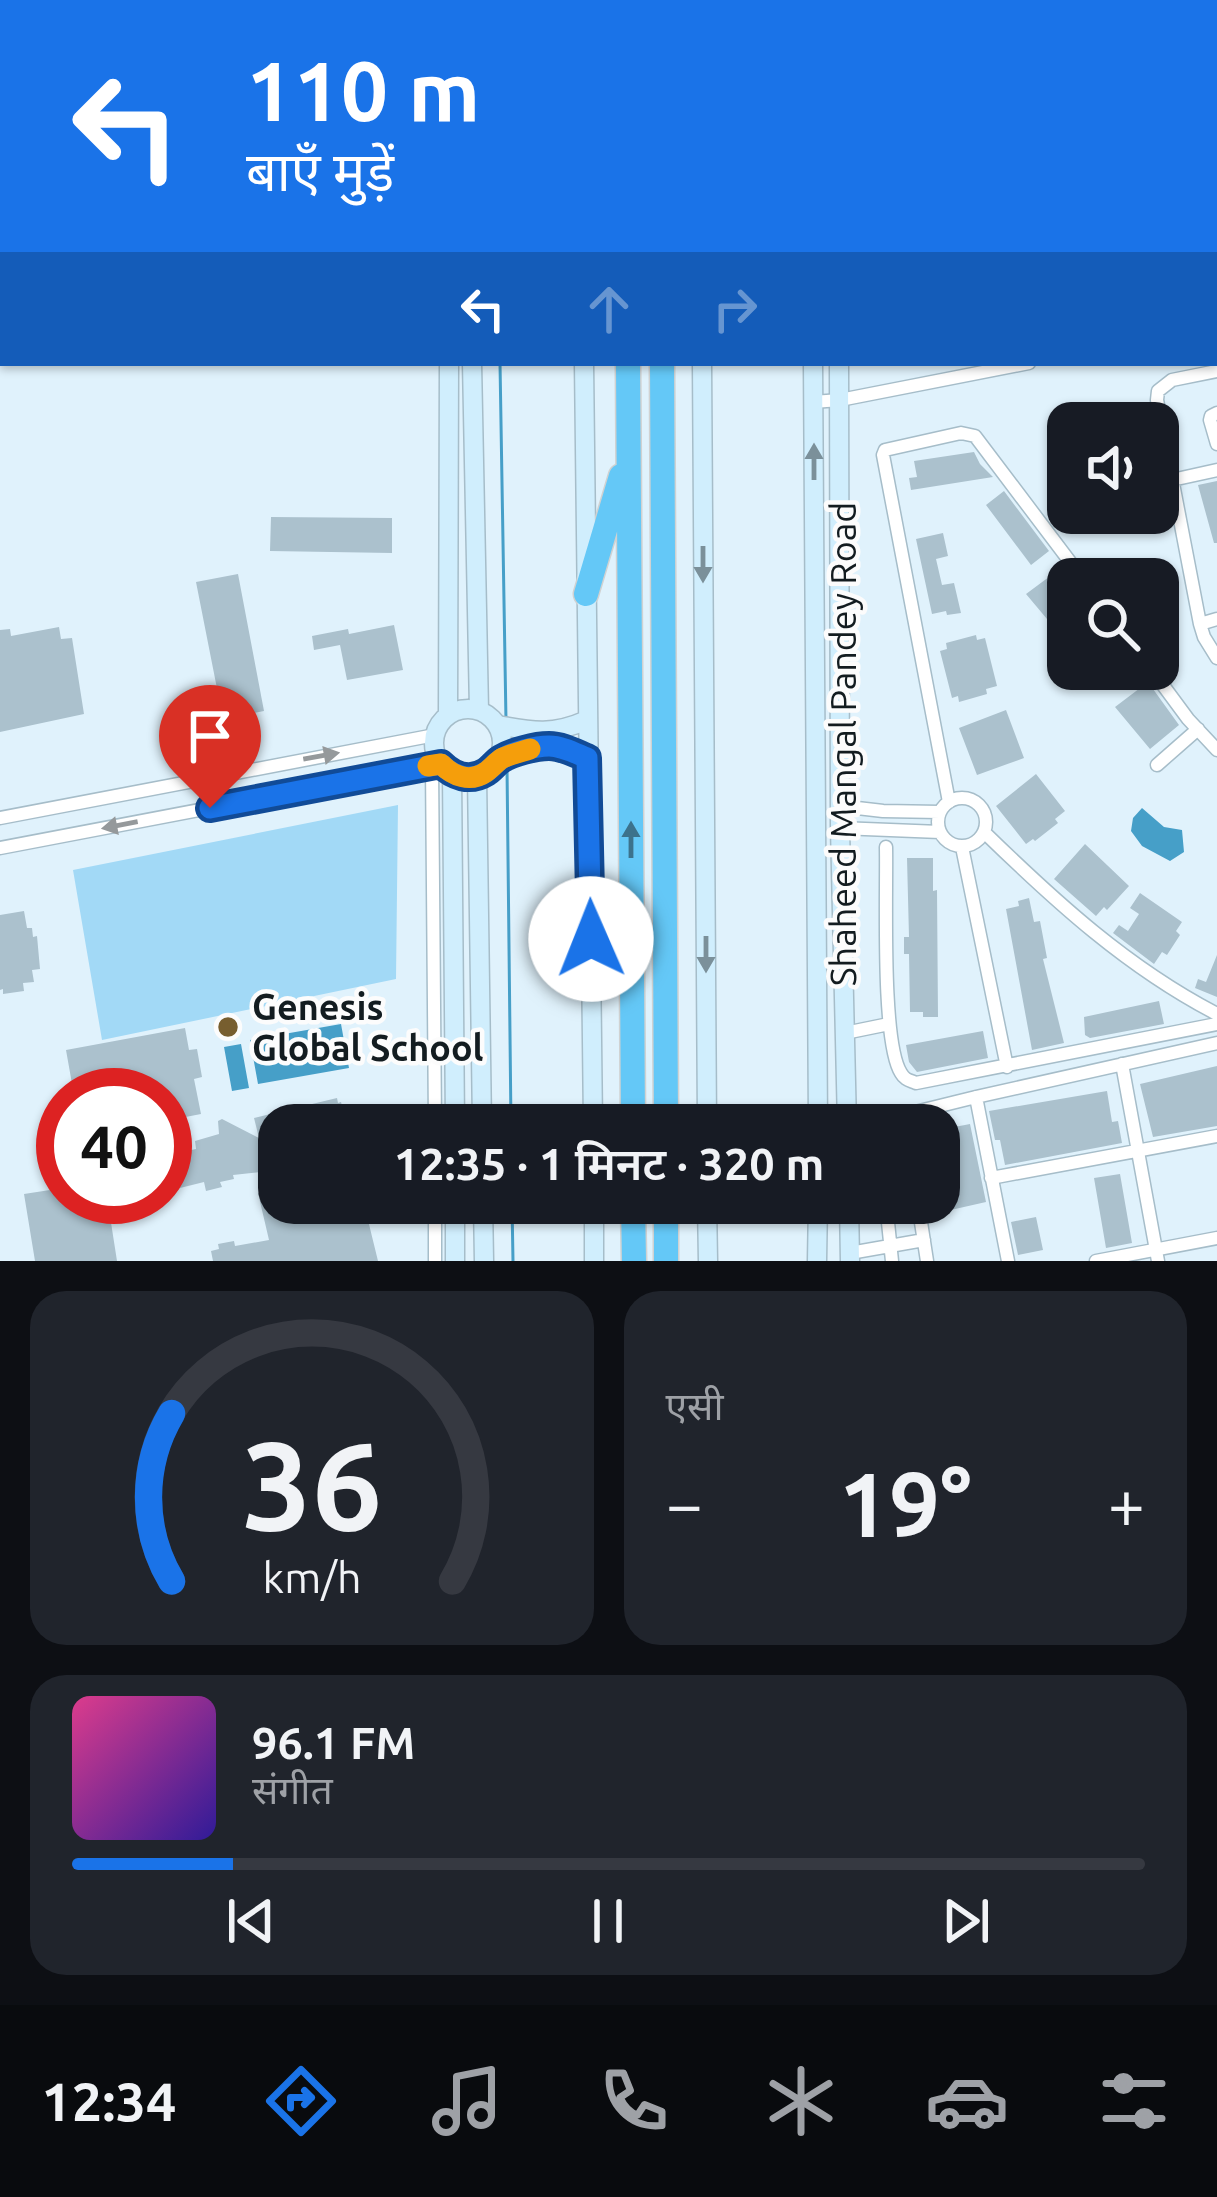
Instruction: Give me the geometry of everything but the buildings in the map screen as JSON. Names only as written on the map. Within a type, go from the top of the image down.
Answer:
[{"type":"highway","points":[[628,366],[633,1104]]},
{"type":"highway","points":[[662,366],[666,1104]]},
{"type":"highway","points":[[586,595],[629,447]]},
{"type":"highway","points":[[591,892],[632,997]]},
{"type":"highway","points":[[633,1224],[634,1261]]},
{"type":"highway","points":[[666,1224],[666,1261]]},
{"type":"street","points":[[448,715],[440,455],[449,366]]},
{"type":"street","points":[[472,366],[479,710]]},
{"type":"street","points":[[584,366],[593,1104]]},
{"type":"street","points":[[702,366],[707,1104]]},
{"type":"street","points":[[813,366],[818,1104]]},
{"type":"street","name":"Shaheed Mangal Pandey Road","points":[[838,366],[847,1104]]},
{"type":"street","points":[[813,402],[1014,366]]},
{"type":"street","points":[[1157,402],[1158,392],[1172,380],[1217,370]]},
{"type":"street","points":[[1217,413],[1210,418],[1217,444]]},
{"type":"street","points":[[940,832],[945,807],[885,450],[961,433],[975,436],[1067,558]]},
{"type":"street","points":[[1179,478],[1217,470]]},
{"type":"street","points":[[1179,516],[1200,624],[1217,658]]},
{"type":"street","points":[[1200,624],[1217,619]]},
{"type":"street","points":[[1167,690],[1217,750]]},
{"type":"street","points":[[0,848],[442,768],[464,777],[477,776],[499,760],[502,748],[498,725],[490,716],[463,709],[448,715],[434,735],[442,768],[453,1104]]},
{"type":"street","points":[[498,725],[559,731],[587,719]]},
{"type":"street","points":[[1157,765],[1198,729]]},
{"type":"street","points":[[0,818],[434,735]]},
{"type":"street","points":[[499,760],[543,746],[587,758]]},
{"type":"street","points":[[435,1104],[442,768]]},
{"type":"street","points":[[477,776],[482,1104]]},
{"type":"street","points":[[840,806],[892,811],[945,807],[962,798],[976,802],[985,812],[985,833],[976,843],[962,847],[949,843],[940,832]]},
{"type":"street","points":[[892,811],[893,832]]},
{"type":"street","points":[[840,828],[940,832]]},
{"type":"street","points":[[985,833],[1095,934],[1156,979],[1217,1014]]},
{"type":"street","points":[[886,847],[889,1024],[899,1071],[910,1081],[1006,1067],[1217,1024]]},
{"type":"street","points":[[962,847],[1006,1067]]},
{"type":"street","points":[[845,1033],[889,1024]]},
{"type":"street","points":[[954,1104],[1217,1043]]},
{"type":"street","points":[[1121,1064],[1157,1256]]},
{"type":"street","points":[[976,1097],[1008,1261]]},
{"type":"street","points":[[991,1178],[1217,1136]]},
{"type":"street","points":[[435,1224],[435,1261]]},
{"type":"street","points":[[455,1224],[455,1261]]},
{"type":"street","points":[[484,1224],[484,1261]]},
{"type":"street","points":[[594,1224],[594,1261]]},
{"type":"street","points":[[707,1224],[708,1261]]},
{"type":"street","points":[[817,1261],[818,1224]]},
{"type":"street","points":[[849,1224],[850,1257],[891,1254],[924,1240]]},
{"type":"street","points":[[888,1224],[891,1254]]},
{"type":"street","points":[[921,1224],[924,1260]]},
{"type":"street","points":[[1096,1261],[1157,1256],[1217,1238]]},
{"type":"shaded area","points":[[398,805],[396,979],[102,1040],[73,870]]},
{"type":"shaded area","points":[[1142,808],[1164,827],[1182,830],[1184,852],[1170,861],[1142,846],[1131,831],[1133,818]]},
{"type":"shaded area","points":[[341,1024],[349,1068],[258,1084],[250,1040]]},
{"type":"shaded area","points":[[241,1044],[249,1088],[232,1091],[224,1047]]},
{"type":"waterway","points":[[500,366],[506,721]]},
{"type":"waterway","points":[[507,767],[511,1104]]},
{"type":"waterway","points":[[512,1224],[513,1261]]},
{"type":"slow traffic","points":[[428,766],[441,764],[464,777],[477,776],[499,760],[530,749]]},
{"type":"place","name":"Genesis Global School","points":[[228,1027]]},
{"type":"route","points":[[210,808],[441,764],[464,777],[477,776],[499,760],[530,749],[563,748],[587,758],[591,939]]}]
